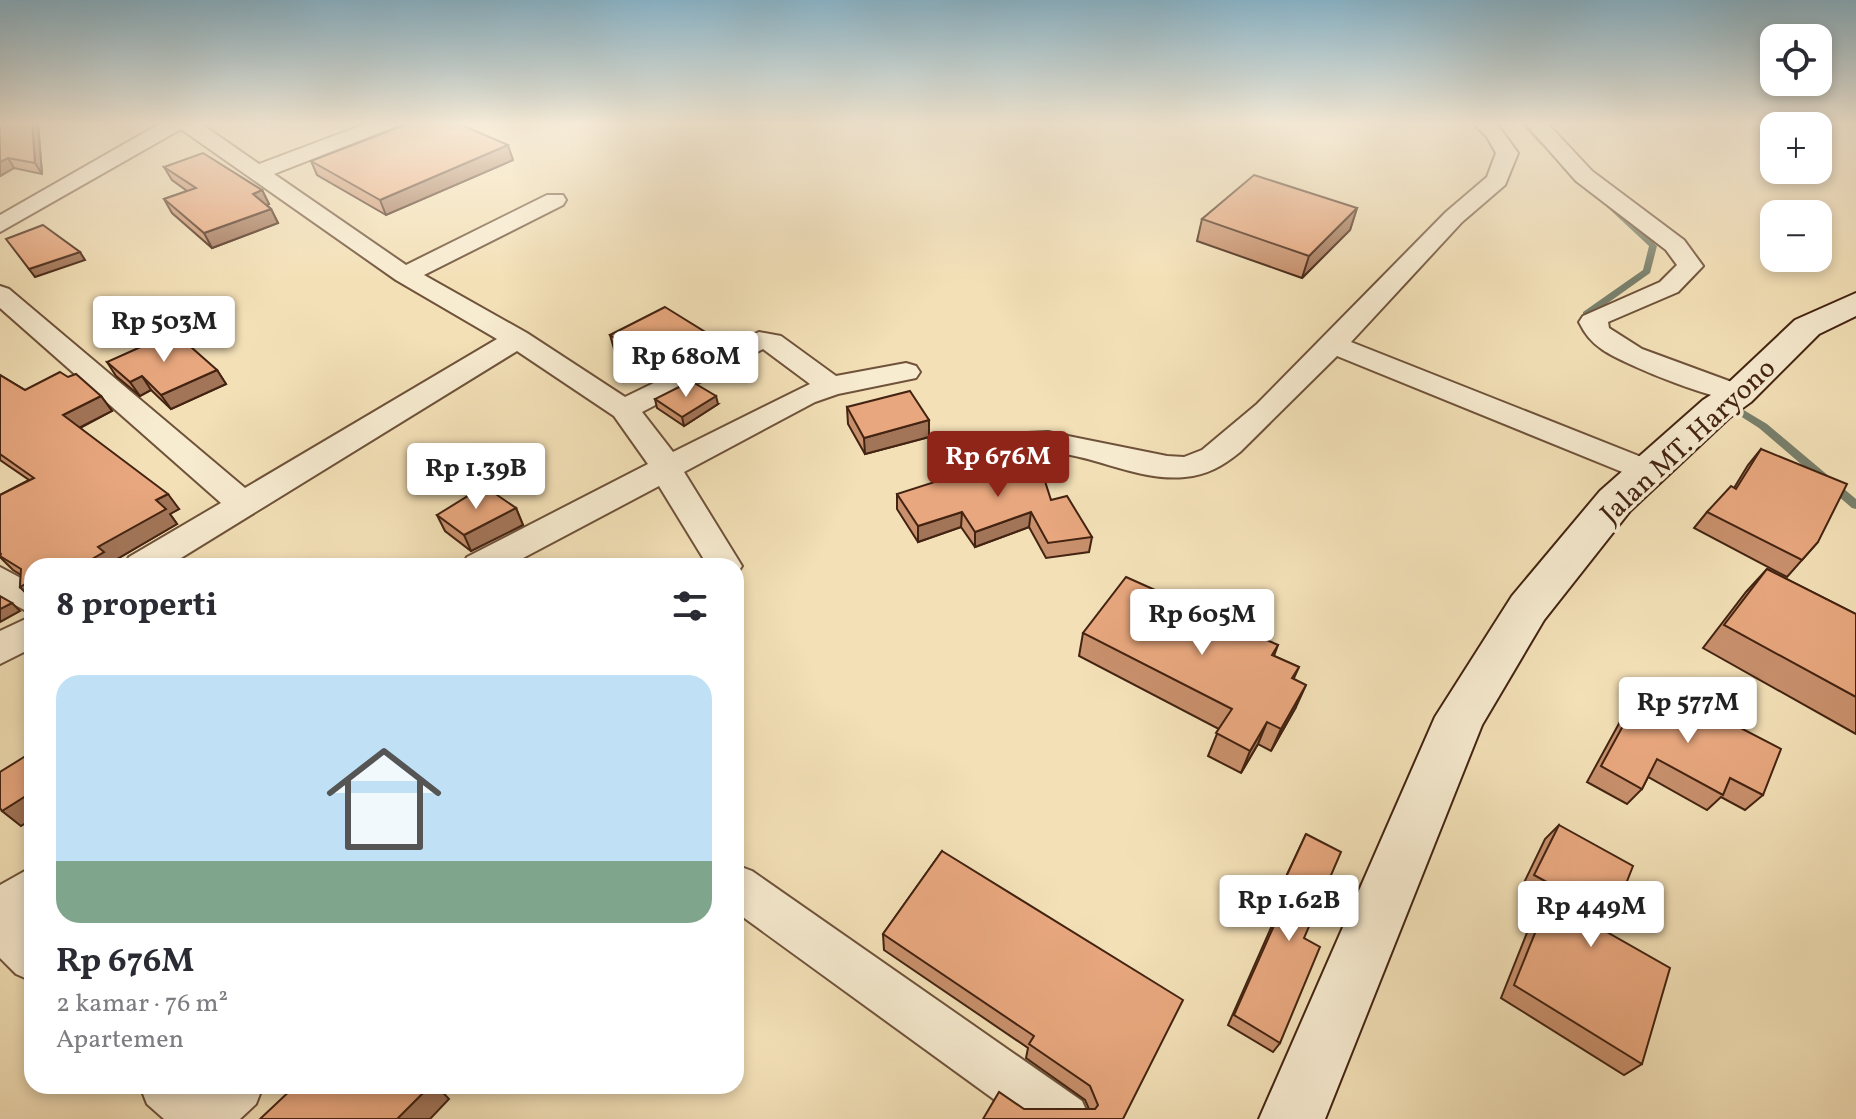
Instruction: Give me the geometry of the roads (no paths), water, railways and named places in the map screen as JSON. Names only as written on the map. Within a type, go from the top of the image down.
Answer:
[{"type":"street","points":[[0,225],[86,175]]},
{"type":"street","points":[[258,175],[405,275],[517,339],[624,409],[656,449],[720,558]]},
{"type":"street","points":[[952,455],[1016,442],[1062,443],[1168,466],[1199,465],[1211,460],[1333,345],[1454,217],[1499,175]]},
{"type":"street","points":[[1583,175],[1675,245],[1690,266],[1669,287],[1599,316],[1592,322],[1596,333],[1604,342],[1727,402]]},
{"type":"street","points":[[405,275],[555,200]]},
{"type":"street","points":[[0,294],[244,505]]},
{"type":"street","name":"Jalan MT. Haryono","points":[[1292,1119],[1460,717],[1528,608],[1615,501],[1807,327],[1856,303]]},
{"type":"street","points":[[155,558],[517,339]]},
{"type":"street","points":[[624,409],[759,340],[771,342],[831,386]]},
{"type":"street","points":[[1333,345],[1648,471]]},
{"type":"street","points":[[494,558],[831,386],[906,372]]},
{"type":"street","points":[[0,580],[24,596]]},
{"type":"street","points":[[0,649],[24,635]]},
{"type":"street","points":[[744,892],[1064,1119]]},
{"type":"street","points":[[0,912],[24,894]]},
{"type":"street","points":[[0,926],[24,950]]},
{"type":"street","points":[[174,1094],[202,1119],[229,1094]]},
{"type":"waterway","points":[[1588,331],[1586,314],[1647,271],[1653,246],[1610,205]]},
{"type":"waterway","points":[[1727,403],[1763,426],[1856,505]]}]
